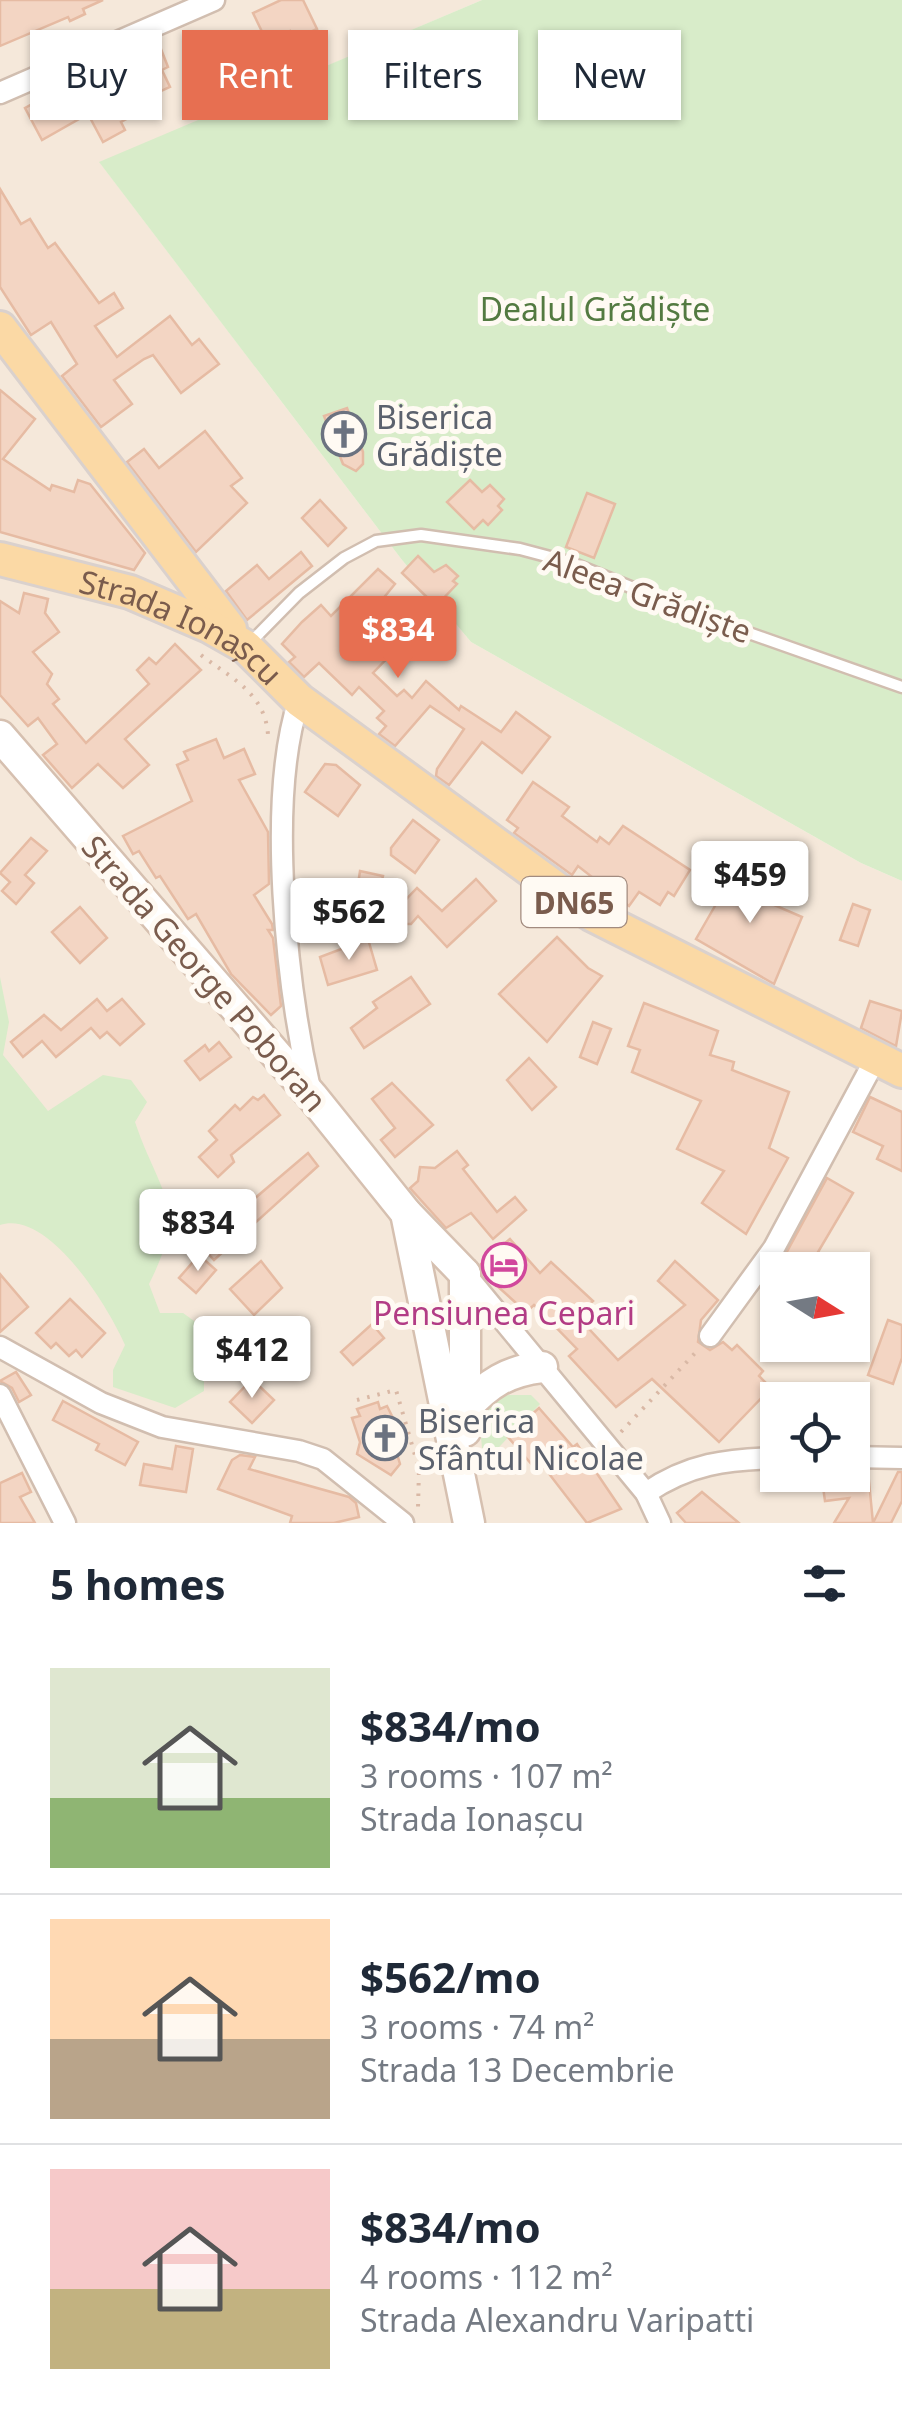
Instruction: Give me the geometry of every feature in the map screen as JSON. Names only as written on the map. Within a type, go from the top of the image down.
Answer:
[{"type":"main road","points":[[0,328],[178,566],[246,647]]},
{"type":"main road","name":"Strada Ionașcu","points":[[0,559],[158,602],[246,647],[299,700],[590,914],[889,1065]]},
{"type":"main road","name":"Strada George Poboran","points":[[0,736],[312,1096],[406,1213],[465,1274]]},
{"type":"main road","points":[[406,1213],[468,1510]]},
{"type":"main road","points":[[424,1296],[465,1274],[468,1510]]},
{"type":"main road","points":[[465,1409],[484,1387],[501,1377],[542,1367]]},
{"type":"street","points":[[0,93],[214,0]]},
{"type":"street","points":[[299,700],[287,744],[282,843],[296,1024],[312,1096]]},
{"type":"street","points":[[710,1336],[774,1248],[889,1065]]},
{"type":"street","points":[[465,1274],[646,1493],[660,1523]]},
{"type":"street","points":[[0,1347],[101,1403],[162,1427],[298,1450],[323,1460],[410,1518]]},
{"type":"street","points":[[0,1395],[65,1523]]},
{"type":"street","points":[[870,1457],[902,1458]]},
{"type":"street","points":[[646,1493],[676,1473],[708,1462],[760,1459]]},
{"type":"lane","name":"Aleea Grădiște","points":[[246,647],[298,593],[344,558],[376,541],[421,536],[520,549],[569,562],[712,620],[902,687]]},
{"type":"path","points":[[193,648],[238,682],[266,712],[269,748]]},
{"type":"path","points":[[608,1446],[710,1336]]},
{"type":"path","points":[[357,1400],[396,1390],[419,1468],[410,1518]]},
{"type":"shaded area","points":[[0,0],[482,0],[412,30],[348,30],[348,57],[328,66],[328,30],[182,30],[182,120],[201,120],[100,163],[402,560],[471,642],[861,863],[902,881],[902,1523],[0,1523]]},
{"type":"green space","name":"Dealul Grădiște","points":[[482,0],[902,0],[902,881],[861,863],[471,642],[402,560],[99,162],[198,120],[328,120],[328,65],[348,57],[348,120],[518,120],[518,30],[411,30]]},
{"type":"green space","points":[[0,977],[9,1022],[3,1055],[48,1111],[103,1075],[131,1080],[147,1102],[135,1122],[161,1185],[169,1218],[161,1257],[149,1284],[160,1313],[183,1313],[204,1328],[204,1391],[175,1408],[113,1387],[113,1370],[125,1345],[106,1308],[57,1246],[19,1224],[0,1225]]},
{"type":"green space","points":[[508,1395],[531,1395],[540,1404],[484,1463],[484,1414]]},
{"type":"building","points":[[0,0],[103,0],[83,9],[85,14],[70,21],[68,17],[30,30],[0,46]]},
{"type":"building","points":[[281,0],[303,0],[317,29],[261,30],[253,13]]},
{"type":"building","points":[[162,70],[170,87],[162,91]]},
{"type":"building","points":[[31,120],[77,120],[42,140]]},
{"type":"building","points":[[91,120],[125,120],[121,122],[125,130],[103,142]]},
{"type":"building","points":[[0,189],[21,224],[30,219],[48,248],[55,243],[99,303],[114,293],[123,308],[95,326],[117,357],[170,316],[192,345],[199,339],[219,364],[181,393],[153,355],[144,359],[114,380],[132,404],[101,427],[62,376],[77,364],[51,322],[31,335],[0,287]]},
{"type":"building","points":[[0,390],[35,419],[3,459],[50,490],[52,485],[74,492],[78,480],[90,484],[145,553],[134,570],[0,532]]},
{"type":"building","name":"Biserica Grădiște","points":[[347,408],[363,452],[363,464],[356,471],[343,464],[324,416]]},
{"type":"building","points":[[205,431],[242,478],[231,486],[247,503],[196,552],[127,462],[144,449],[159,468]]},
{"type":"building","points":[[470,480],[482,492],[490,485],[504,499],[498,506],[502,510],[488,525],[483,520],[474,529],[447,502]]},
{"type":"building","points":[[587,493],[615,504],[594,558],[566,547]]},
{"type":"building","points":[[320,500],[346,528],[328,546],[302,518]]},
{"type":"building","points":[[301,552],[312,566],[247,620],[226,591],[257,565],[269,579]]},
{"type":"building","points":[[418,556],[434,572],[446,565],[458,576],[453,581],[457,584],[436,606],[402,573]]},
{"type":"building","points":[[378,569],[395,584],[368,617],[399,646],[373,673],[397,696],[404,690],[412,698],[426,681],[459,710],[461,706],[501,732],[516,712],[550,737],[522,773],[482,742],[449,785],[436,776],[437,769],[464,729],[430,706],[395,746],[379,734],[386,726],[377,718],[384,711],[359,687],[352,695],[319,663],[304,677],[289,662],[295,657],[282,644],[302,622],[321,605],[331,616]]},
{"type":"building","points":[[24,593],[48,599],[45,613],[59,632],[33,652],[52,674],[47,684],[59,699],[53,704],[86,743],[149,684],[137,670],[149,658],[156,664],[175,644],[201,670],[125,739],[149,765],[123,788],[98,764],[72,788],[43,755],[57,744],[38,718],[28,726],[0,695],[0,601],[19,613]]},
{"type":"building","points":[[216,739],[224,758],[244,749],[255,774],[239,780],[268,832],[269,884],[254,895],[273,930],[268,930],[273,938],[281,1006],[271,1015],[231,974],[196,914],[188,919],[160,876],[156,878],[139,851],[133,854],[123,836],[192,801],[177,765],[188,760],[184,752]]},
{"type":"building","points":[[325,764],[336,765],[360,785],[338,816],[305,792]]},
{"type":"building","points":[[533,782],[569,807],[562,816],[597,842],[600,837],[609,844],[623,826],[690,870],[674,896],[668,892],[660,905],[639,892],[629,906],[578,866],[572,875],[514,833],[518,828],[507,820]]},
{"type":"building","points":[[413,820],[439,840],[415,873],[391,855],[391,848]]},
{"type":"building","points":[[31,838],[47,851],[25,875],[34,883],[16,904],[2,891],[10,882],[0,873]]},
{"type":"building","points":[[730,866],[774,890],[767,902],[802,917],[774,984],[696,939],[723,892],[720,884]]},
{"type":"building","points":[[360,871],[383,876],[377,902],[358,884]]},
{"type":"building","points":[[476,879],[496,901],[447,947],[418,916],[411,924],[401,924],[391,915],[417,888],[442,911]]},
{"type":"building","points":[[357,903],[364,926],[305,928],[304,912],[319,911],[318,904]]},
{"type":"building","points":[[853,904],[870,910],[858,946],[840,940]]},
{"type":"building","points":[[80,907],[107,938],[80,963],[52,932]]},
{"type":"building","points":[[557,937],[588,968],[602,976],[547,1042],[499,994]]},
{"type":"building","points":[[368,939],[377,970],[328,985],[320,957]]},
{"type":"building","points":[[411,977],[430,1004],[364,1048],[351,1028],[377,1008],[373,1002]]},
{"type":"building","points":[[97,999],[107,1011],[122,999],[144,1024],[120,1045],[107,1032],[100,1038],[91,1028],[56,1057],[42,1041],[23,1057],[11,1042],[44,1015],[61,1030]]},
{"type":"building","points":[[870,1001],[902,1011],[896,1046],[861,1028]]},
{"type":"building","points":[[644,1003],[718,1031],[710,1055],[734,1062],[732,1070],[789,1092],[769,1148],[788,1158],[746,1234],[702,1203],[724,1171],[677,1149],[701,1101],[632,1072],[640,1050],[628,1046]]},
{"type":"building","points":[[593,1022],[611,1029],[597,1064],[580,1057]]},
{"type":"building","points":[[219,1042],[231,1057],[200,1080],[185,1061],[205,1045],[209,1051]]},
{"type":"building","points":[[529,1058],[556,1087],[532,1110],[507,1080]]},
{"type":"building","points":[[392,1083],[433,1125],[395,1157],[381,1140],[395,1128],[372,1099]]},
{"type":"building","points":[[264,1095],[280,1115],[231,1155],[234,1162],[218,1177],[199,1157],[217,1140],[209,1131],[235,1105],[240,1110],[253,1097],[258,1100]]},
{"type":"building","points":[[870,1097],[902,1112],[902,1171],[877,1159],[883,1146],[853,1132]]},
{"type":"building","points":[[457,1151],[468,1165],[463,1169],[497,1212],[515,1197],[526,1210],[493,1239],[471,1213],[446,1228],[410,1188],[418,1181],[420,1167],[435,1168]]},
{"type":"building","points":[[308,1153],[318,1166],[214,1260],[200,1245]]},
{"type":"building","points":[[827,1178],[853,1193],[818,1252],[787,1252]]},
{"type":"building","points":[[510,1239],[540,1273],[551,1262],[593,1301],[577,1316],[618,1360],[685,1305],[658,1281],[675,1261],[718,1300],[701,1320],[698,1342],[710,1350],[723,1342],[732,1350],[737,1345],[763,1371],[759,1376],[765,1382],[760,1382],[760,1399],[719,1442],[652,1379],[616,1407],[569,1356],[577,1349],[534,1305],[526,1312],[484,1274],[481,1264]]},
{"type":"building","points":[[199,1255],[216,1270],[196,1293],[179,1278]]},
{"type":"building","points":[[261,1261],[282,1288],[254,1315],[230,1289]]},
{"type":"building","points":[[0,1274],[28,1307],[0,1332]]},
{"type":"building","points":[[70,1299],[105,1333],[82,1357],[76,1350],[69,1356],[56,1343],[51,1348],[36,1333]]},
{"type":"building","points":[[888,1320],[902,1325],[902,1358],[893,1384],[868,1375]]},
{"type":"building","points":[[372,1324],[384,1338],[353,1365],[341,1352]]},
{"type":"building","points":[[16,1372],[31,1395],[19,1402],[12,1388],[0,1381]]},
{"type":"building","points":[[252,1379],[274,1400],[252,1423],[230,1402]]},
{"type":"building","points":[[63,1401],[138,1442],[125,1465],[96,1450],[99,1444],[53,1420]]},
{"type":"building","name":"Biserica Sfântul Nicolae","points":[[378,1402],[380,1409],[387,1406],[402,1436],[397,1454],[400,1464],[391,1475],[357,1454],[360,1442],[352,1418],[360,1416],[357,1409]]},
{"type":"building","points":[[539,1408],[573,1447],[577,1444],[621,1509],[587,1523],[540,1462],[534,1467],[507,1436]]},
{"type":"building","points":[[176,1446],[193,1449],[186,1492],[140,1485],[144,1464],[172,1469]]},
{"type":"building","points":[[240,1455],[255,1457],[249,1469],[349,1497],[356,1503],[359,1517],[334,1523],[290,1523],[292,1516],[218,1489],[232,1460]]},
{"type":"building","points":[[898,1472],[902,1472],[902,1501],[891,1523],[873,1523]]},
{"type":"building","points":[[22,1473],[31,1492],[20,1497],[35,1523],[0,1523],[0,1483]]},
{"type":"building","points":[[702,1492],[739,1523],[686,1523],[677,1513]]},
{"type":"building","points":[[824,1492],[870,1492],[873,1523],[834,1523],[849,1498],[825,1501]]},
{"type":"place","name":"Biserica Grădiște","points":[[344,434]]},
{"type":"place","name":"Pensiunea Cepari","points":[[504,1265]]},
{"type":"place","name":"Biserica Sfântul Nicolae","points":[[385,1438]]}]
